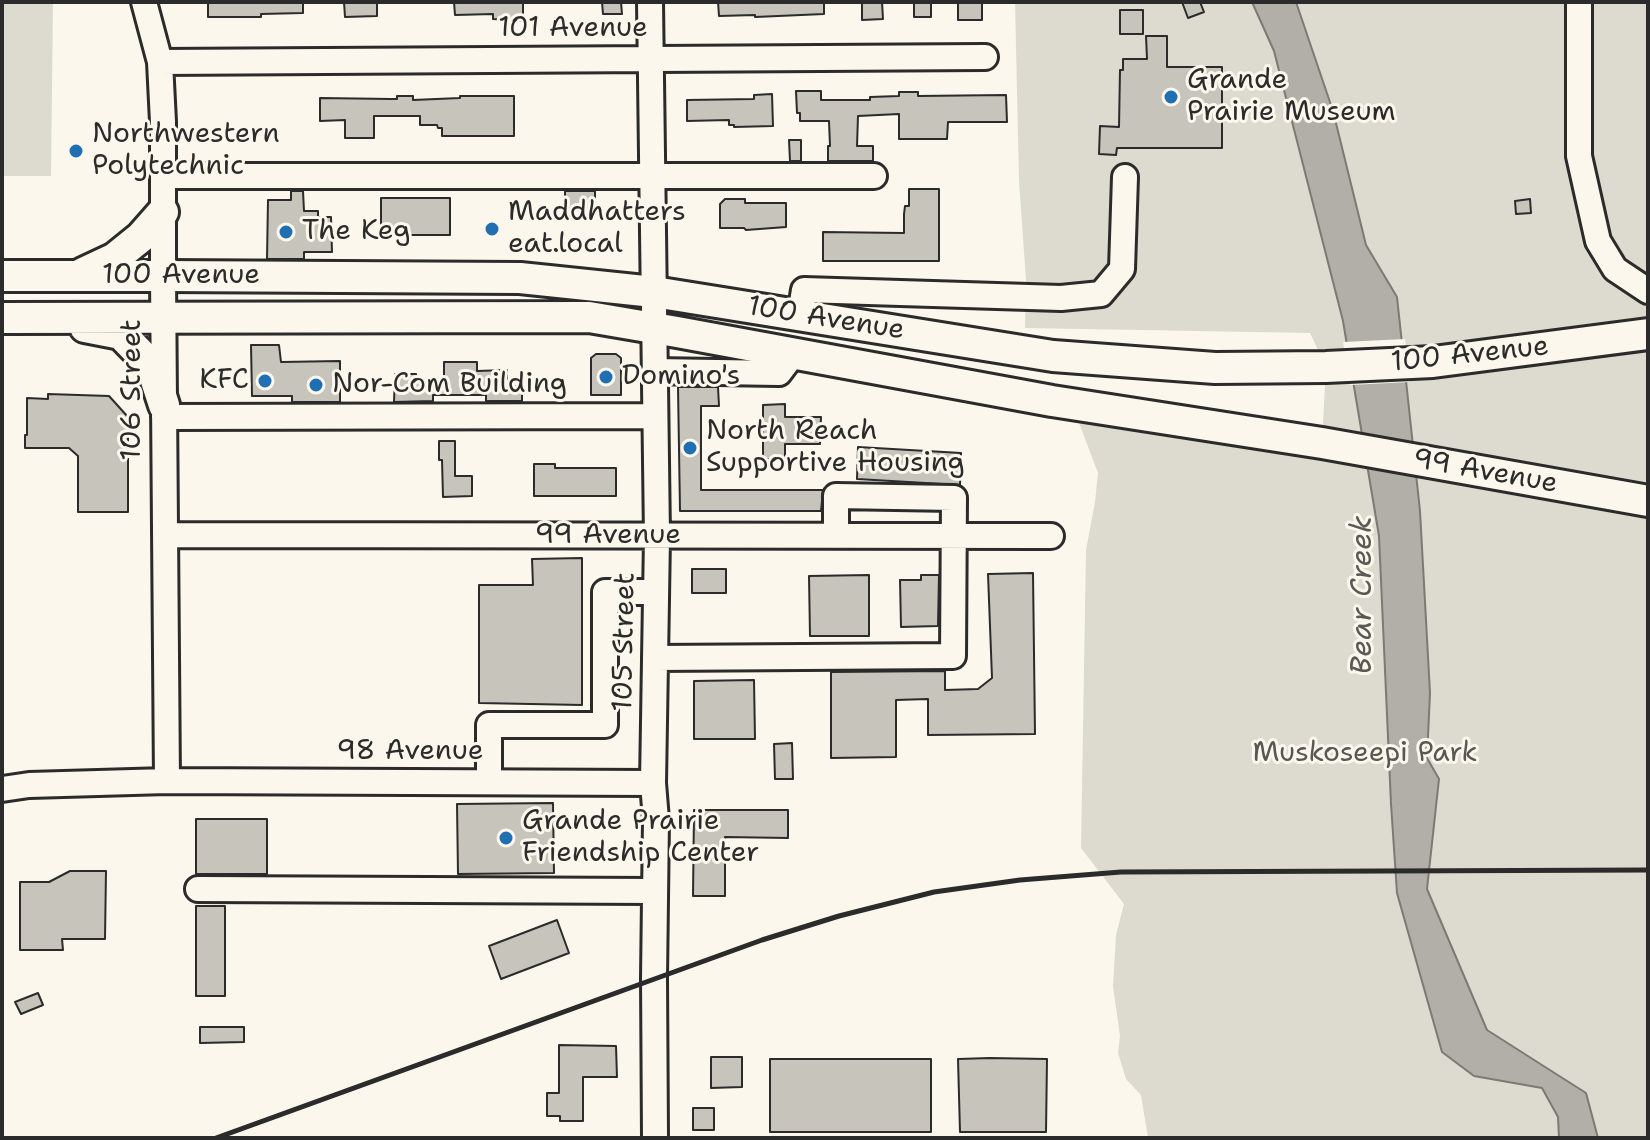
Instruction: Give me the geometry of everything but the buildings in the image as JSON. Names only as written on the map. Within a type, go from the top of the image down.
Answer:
[{"type":"main road","points":[[78,276],[115,258],[141,237],[163,212]]},
{"type":"main road","name":"100 Avenue","points":[[2,276],[520,278],[654,292],[1053,356],[1215,368],[1433,362],[1648,334]]},
{"type":"main road","name":"100 Avenue","points":[[17,318],[589,317],[1052,401],[1322,443]]},
{"type":"main road","points":[[17,318],[121,334],[151,365],[164,411]]},
{"type":"main road","name":"99 Avenue","points":[[1322,443],[1648,501]]},
{"type":"street","name":"106 Street","points":[[144,2],[160,62],[163,122],[167,781]]},
{"type":"street","name":"105 Street","points":[[650,2],[657,537],[653,783],[656,820],[655,1138]]},
{"type":"street","points":[[1579,2],[1579,156],[1598,241],[1615,269],[1648,291]]},
{"type":"street","name":"101 Avenue","points":[[160,62],[985,57]]},
{"type":"street","points":[[163,176],[874,176]]},
{"type":"street","points":[[800,315],[804,290],[1061,298],[1101,294],[1122,269],[1125,177]]},
{"type":"street","points":[[654,371],[779,373],[794,353]]},
{"type":"street","points":[[164,411],[655,416]]},
{"type":"street","points":[[655,658],[953,656],[954,498],[836,496],[836,536]]},
{"type":"street","name":"99 Avenue","points":[[165,535],[1051,536]]},
{"type":"street","points":[[489,782],[489,725],[605,725],[605,592],[656,592]]},
{"type":"street","name":"98 Avenue","points":[[2,789],[29,785],[167,781],[653,783]]},
{"type":"street","points":[[198,889],[655,891]]},
{"type":"green space","points":[[2,2],[53,2],[51,176],[2,176]]},
{"type":"green space","name":"Muskoseepi Park","points":[[1015,2],[1648,2],[1648,1138],[1148,1138],[1141,1095],[1126,1079],[1118,1053],[1120,1036],[1113,986],[1116,935],[1124,904],[1081,848],[1086,550],[1098,473],[1076,415],[1322,442],[1326,367],[1310,333],[1025,328],[1026,280],[1019,181]]},
{"type":"shaded area","name":"Bear Creek","points":[[1252,2],[1296,2],[1333,111],[1366,245],[1397,297],[1420,511],[1430,693],[1427,758],[1439,779],[1427,889],[1487,1030],[1586,1093],[1598,1138],[1559,1138],[1558,1117],[1542,1088],[1474,1076],[1442,1052],[1397,893],[1379,536],[1343,321],[1274,51]]},
{"type":"pier","points":[[1405,339],[1410,382],[1350,385],[1343,342]]},
{"type":"railway","points":[[216,1138],[762,940],[839,916],[934,892],[1020,880],[1121,872],[1648,870]]},
{"type":"place","name":"Grande Prairie Museum","points":[[1171,97]]},
{"type":"place","name":"Northwestern Polytechnic","points":[[76,151]]},
{"type":"place","name":"Maddhatters eat.local","points":[[492,229]]},
{"type":"place","name":"The Keg","points":[[286,232]]},
{"type":"place","name":"Domino's","points":[[606,377]]},
{"type":"place","name":"KFC","points":[[265,381]]},
{"type":"place","name":"Nor-Com Building","points":[[316,385]]},
{"type":"place","name":"North Reach Supportive Housing","points":[[690,448]]},
{"type":"place","name":"Grande Prairie Friendship Center","points":[[506,838]]}]
